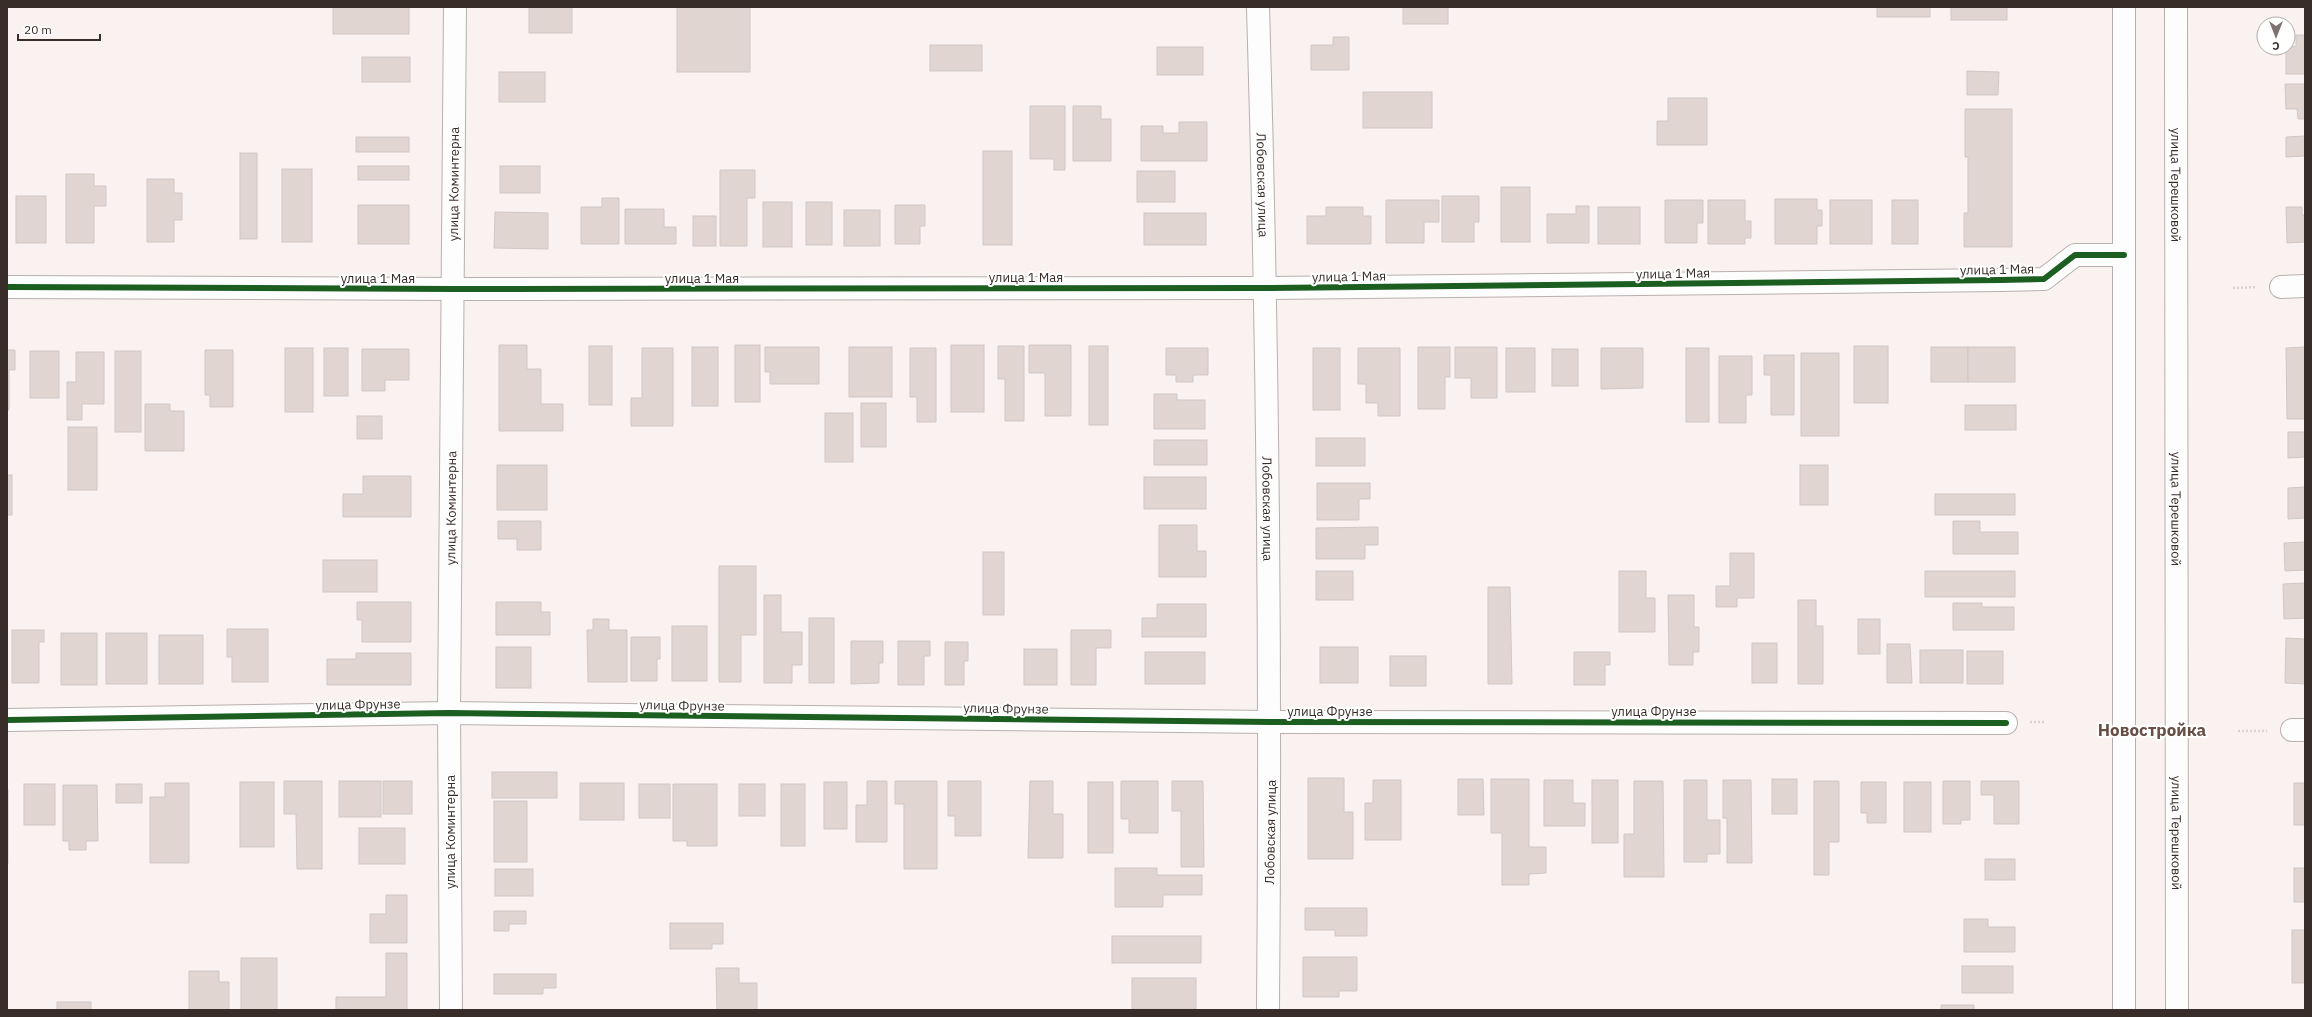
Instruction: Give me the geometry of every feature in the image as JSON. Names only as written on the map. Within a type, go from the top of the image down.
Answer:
[{"type":"street","name":"улица Коминтерна","points":[[451,1010],[449,713],[455,7]]},
{"type":"street","name":"Лобовская улица","points":[[1258,7],[1266,288],[1271,722],[1268,1010]]},
{"type":"street","points":[[2124,7],[2124,1010]]},
{"type":"street","name":"улица Терешковой","points":[[2176,7],[2177,1010]]},
{"type":"street","name":"улица 1 Мая","points":[[7,287],[452,289],[1266,288],[2044,279],[2075,256],[2124,255]]},
{"type":"street","points":[[2281,287],[2305,286]]},
{"type":"street","name":"улица Фрунзе","points":[[7,720],[449,713],[1271,722],[2006,723]]},
{"type":"path","points":[[2238,732],[2298,730]]},
{"type":"building","points":[[333,7],[409,7],[409,34],[333,34]]},
{"type":"building","points":[[529,7],[572,7],[572,33],[529,33]]},
{"type":"building","points":[[677,7],[750,7],[750,72],[677,72]]},
{"type":"building","points":[[1403,7],[1448,7],[1448,24],[1403,24]]},
{"type":"building","points":[[1877,7],[1930,7],[1930,17],[1877,17]]},
{"type":"building","points":[[1951,7],[2007,7],[2007,20],[1951,20]]},
{"type":"building","points":[[2296,35],[2305,35],[2305,74],[2286,74],[2286,56],[2296,56]]},
{"type":"building","points":[[1333,37],[1349,37],[1349,70],[1311,70],[1311,45],[1333,45]]},
{"type":"building","points":[[930,45],[982,45],[982,71],[930,71]]},
{"type":"building","points":[[1157,47],[1203,47],[1203,75],[1157,75]]},
{"type":"building","points":[[362,57],[410,57],[410,82],[362,82]]},
{"type":"building","points":[[1967,71],[1999,72],[1998,95],[1967,95]]},
{"type":"building","points":[[499,72],[545,72],[545,102],[499,102]]},
{"type":"building","points":[[2285,84],[2305,84],[2305,119],[2298,119],[2297,109],[2286,109]]},
{"type":"building","points":[[1363,92],[1432,92],[1432,128],[1363,128]]},
{"type":"building","points":[[1668,98],[1707,98],[1707,145],[1657,145],[1657,121],[1668,121]]},
{"type":"building","points":[[1030,106],[1065,106],[1065,170],[1054,170],[1054,159],[1030,159]]},
{"type":"building","points":[[1073,106],[1101,106],[1101,119],[1111,119],[1111,161],[1073,161]]},
{"type":"building","points":[[1965,109],[2012,109],[2012,247],[1964,247],[1964,213],[1968,213],[1968,157],[1965,157]]},
{"type":"building","points":[[1179,122],[1207,122],[1207,161],[1141,161],[1141,126],[1163,126],[1163,133],[1179,133]]},
{"type":"building","points":[[2305,136],[2305,156],[2286,157],[2286,137]]},
{"type":"building","points":[[356,137],[409,137],[409,152],[356,152]]},
{"type":"building","points":[[983,151],[1012,151],[1012,245],[983,245]]},
{"type":"building","points":[[240,153],[257,153],[257,239],[240,239]]},
{"type":"building","points":[[358,166],[409,166],[409,180],[358,180]]},
{"type":"building","points":[[500,166],[540,166],[540,193],[500,193]]},
{"type":"building","points":[[282,169],[312,169],[312,242],[282,242]]},
{"type":"building","points":[[720,170],[755,170],[755,198],[747,198],[747,246],[720,246]]},
{"type":"building","points":[[1137,171],[1175,171],[1175,202],[1137,202]]},
{"type":"building","points":[[66,174],[94,174],[94,186],[106,186],[106,206],[94,206],[94,243],[66,243]]},
{"type":"building","points":[[147,179],[174,179],[174,193],[182,193],[182,220],[174,220],[174,242],[147,242]]},
{"type":"building","points":[[1501,187],[1530,187],[1530,242],[1501,242]]},
{"type":"building","points":[[16,196],[46,196],[46,243],[16,243]]},
{"type":"building","points":[[1442,196],[1479,196],[1479,222],[1474,222],[1474,242],[1442,242]]},
{"type":"building","points":[[602,198],[619,198],[619,244],[581,244],[581,207],[602,207]]},
{"type":"building","points":[[1775,199],[1817,199],[1817,210],[1822,210],[1822,226],[1817,226],[1817,244],[1775,244]]},
{"type":"building","points":[[1386,200],[1439,200],[1439,222],[1424,222],[1424,243],[1386,243]]},
{"type":"building","points":[[1665,200],[1703,200],[1703,223],[1697,223],[1697,243],[1665,243]]},
{"type":"building","points":[[1708,200],[1745,200],[1745,221],[1751,221],[1751,238],[1745,238],[1745,244],[1708,244]]},
{"type":"building","points":[[1830,200],[1872,200],[1872,244],[1830,244]]},
{"type":"building","points":[[1892,200],[1918,200],[1918,244],[1892,244]]},
{"type":"building","points":[[763,202],[792,202],[792,247],[763,247]]},
{"type":"building","points":[[806,202],[832,202],[832,245],[806,245]]},
{"type":"building","points":[[358,205],[409,205],[409,244],[358,244]]},
{"type":"building","points":[[895,205],[925,205],[925,226],[920,226],[920,244],[895,244]]},
{"type":"building","points":[[1576,206],[1589,206],[1589,243],[1547,243],[1547,214],[1576,214]]},
{"type":"building","points":[[1326,207],[1363,207],[1363,216],[1371,216],[1371,244],[1307,244],[1307,216],[1326,216]]},
{"type":"building","points":[[1598,207],[1640,207],[1640,244],[1598,244]]},
{"type":"building","points":[[2286,207],[2302,207],[2302,215],[2305,215],[2305,242],[2287,243]]},
{"type":"building","points":[[625,209],[664,209],[664,227],[676,227],[676,244],[625,244]]},
{"type":"building","points":[[844,210],[880,210],[880,246],[844,246]]},
{"type":"building","points":[[495,212],[548,213],[548,249],[494,248]]},
{"type":"building","points":[[1144,213],[1206,213],[1206,245],[1144,245]]},
{"type":"building","points":[[693,216],[716,216],[716,246],[693,246]]},
{"type":"building","points":[[499,345],[527,345],[527,369],[541,369],[541,404],[563,404],[563,431],[499,431]]},
{"type":"building","points":[[735,345],[760,345],[760,402],[735,402]]},
{"type":"building","points":[[951,345],[984,345],[984,412],[951,412]]},
{"type":"building","points":[[1029,345],[1071,345],[1071,416],[1045,416],[1045,373],[1029,373]]},
{"type":"building","points":[[589,346],[612,346],[612,405],[589,405]]},
{"type":"building","points":[[998,346],[1024,346],[1024,421],[1005,421],[1005,379],[998,379]]},
{"type":"building","points":[[1089,346],[1108,346],[1108,425],[1089,425]]},
{"type":"building","points":[[1854,346],[1888,346],[1888,403],[1854,403]]},
{"type":"building","points":[[692,347],[718,347],[718,406],[692,406]]},
{"type":"building","points":[[765,347],[819,347],[819,384],[770,384],[770,372],[765,372]]},
{"type":"building","points":[[849,347],[892,347],[892,397],[849,397]]},
{"type":"building","points":[[1418,347],[1450,347],[1450,377],[1445,377],[1445,409],[1418,409]]},
{"type":"building","points":[[1455,347],[1497,347],[1497,398],[1471,398],[1471,378],[1455,378]]},
{"type":"building","points":[[1931,347],[1968,347],[1968,382],[1931,382]]},
{"type":"building","points":[[1968,347],[2015,347],[2015,382],[1968,382]]},
{"type":"building","points":[[2305,347],[2305,419],[2287,419],[2286,348]]},
{"type":"building","points":[[285,348],[313,348],[313,412],[285,412]]},
{"type":"building","points":[[324,348],[348,348],[348,396],[324,396]]},
{"type":"building","points":[[642,348],[673,348],[673,426],[631,426],[631,398],[642,398]]},
{"type":"building","points":[[910,348],[936,348],[936,422],[917,422],[917,397],[910,397]]},
{"type":"building","points":[[1166,348],[1208,348],[1208,375],[1193,375],[1193,382],[1176,382],[1176,375],[1166,375]]},
{"type":"building","points":[[1313,348],[1340,348],[1340,410],[1313,410]]},
{"type":"building","points":[[1358,348],[1400,348],[1400,416],[1378,416],[1378,403],[1366,403],[1366,384],[1358,384]]},
{"type":"building","points":[[1506,348],[1535,348],[1535,392],[1506,392]]},
{"type":"building","points":[[1601,348],[1643,348],[1643,388],[1601,389]]},
{"type":"building","points":[[1686,348],[1709,348],[1709,422],[1686,422]]},
{"type":"building","points":[[362,349],[409,349],[409,380],[385,380],[385,391],[362,391]]},
{"type":"building","points":[[1552,349],[1578,349],[1578,386],[1552,386]]},
{"type":"building","points":[[7,350],[15,350],[15,370],[9,370],[9,410],[7,410]]},
{"type":"building","points":[[205,350],[233,350],[233,407],[210,407],[210,395],[205,395]]},
{"type":"building","points":[[30,351],[59,351],[59,398],[30,398]]},
{"type":"building","points":[[115,351],[141,351],[141,432],[115,432]]},
{"type":"building","points":[[76,352],[104,352],[104,404],[82,404],[82,420],[67,420],[67,382],[76,382]]},
{"type":"building","points":[[1801,353],[1839,353],[1839,436],[1801,436]]},
{"type":"building","points":[[1764,355],[1794,355],[1794,415],[1771,415],[1771,375],[1764,375]]},
{"type":"building","points":[[1719,356],[1752,356],[1752,395],[1746,395],[1746,423],[1719,423]]},
{"type":"building","points":[[1154,394],[1177,394],[1177,400],[1205,400],[1205,429],[1154,429]]},
{"type":"building","points":[[861,403],[886,403],[886,447],[861,447]]},
{"type":"building","points":[[145,404],[170,404],[170,411],[184,411],[184,451],[145,451]]},
{"type":"building","points":[[1965,405],[2016,405],[2016,430],[1965,430]]},
{"type":"building","points":[[825,413],[853,413],[853,462],[825,462]]},
{"type":"building","points":[[357,416],[382,416],[382,439],[357,439]]},
{"type":"building","points":[[68,427],[97,427],[97,490],[68,490]]},
{"type":"building","points":[[2288,432],[2305,432],[2305,457],[2288,458]]},
{"type":"building","points":[[1316,438],[1365,438],[1365,466],[1316,466]]},
{"type":"building","points":[[1154,440],[1207,440],[1207,465],[1154,465]]},
{"type":"building","points":[[497,465],[547,465],[547,510],[497,510]]},
{"type":"building","points":[[1800,465],[1828,465],[1828,505],[1800,505]]},
{"type":"building","points":[[7,475],[12,475],[12,515],[7,515]]},
{"type":"building","points":[[363,476],[411,476],[411,517],[343,517],[343,494],[363,494]]},
{"type":"building","points":[[1144,477],[1206,477],[1206,509],[1144,509]]},
{"type":"building","points":[[1317,483],[1370,483],[1370,499],[1359,499],[1359,520],[1317,520]]},
{"type":"building","points":[[2305,487],[2305,518],[2288,519],[2288,488]]},
{"type":"building","points":[[1935,494],[2015,494],[2015,515],[1935,515]]},
{"type":"building","points":[[498,521],[541,521],[541,550],[517,550],[517,539],[498,539]]},
{"type":"building","points":[[1953,521],[1980,521],[1980,532],[2018,532],[2018,554],[1953,554]]},
{"type":"building","points":[[1159,525],[1197,525],[1197,551],[1206,551],[1206,577],[1159,577]]},
{"type":"building","points":[[1378,527],[1378,545],[1365,545],[1365,559],[1316,559],[1316,528]]},
{"type":"building","points":[[2305,542],[2305,570],[2285,571],[2284,543]]},
{"type":"building","points":[[983,552],[1004,552],[1004,615],[983,615]]},
{"type":"building","points":[[1730,553],[1754,553],[1754,598],[1737,598],[1737,607],[1716,607],[1716,586],[1730,586]]},
{"type":"building","points":[[323,560],[377,560],[377,592],[323,592]]},
{"type":"building","points":[[719,566],[756,566],[756,635],[741,635],[741,682],[719,682]]},
{"type":"building","points":[[1316,571],[1353,571],[1353,600],[1316,600]]},
{"type":"building","points":[[1619,571],[1646,571],[1646,598],[1655,598],[1655,632],[1619,632]]},
{"type":"building","points":[[1925,571],[2015,571],[2015,597],[1925,597]]},
{"type":"building","points":[[2305,583],[2305,618],[2284,619],[2283,584]]},
{"type":"building","points":[[1488,587],[1510,587],[1512,684],[1488,684]]},
{"type":"building","points":[[764,595],[781,595],[781,632],[802,632],[802,665],[792,665],[792,683],[764,683]]},
{"type":"building","points":[[1668,595],[1694,595],[1694,627],[1699,627],[1699,652],[1693,652],[1693,665],[1669,665]]},
{"type":"building","points":[[1798,600],[1816,600],[1816,626],[1823,626],[1823,684],[1798,684]]},
{"type":"building","points":[[357,602],[411,602],[411,642],[362,642],[362,620],[357,620]]},
{"type":"building","points":[[496,602],[541,602],[541,612],[550,612],[550,635],[496,635]]},
{"type":"building","points":[[1953,603],[1982,603],[1982,607],[2014,607],[2014,630],[1953,630]]},
{"type":"building","points":[[1157,604],[1206,604],[1206,637],[1142,637],[1142,618],[1157,618]]},
{"type":"building","points":[[809,618],[834,618],[834,683],[809,683]]},
{"type":"building","points":[[593,619],[609,619],[609,630],[627,630],[627,682],[588,682],[587,630],[593,630]]},
{"type":"building","points":[[1858,619],[1880,619],[1880,654],[1858,654]]},
{"type":"building","points":[[672,626],[707,626],[707,681],[672,681]]},
{"type":"building","points":[[227,629],[268,629],[268,682],[232,682],[232,657],[227,657]]},
{"type":"building","points":[[12,630],[44,630],[44,642],[39,642],[39,683],[12,683]]},
{"type":"building","points":[[1071,630],[1111,630],[1111,648],[1096,648],[1096,685],[1071,685]]},
{"type":"building","points":[[61,633],[97,633],[97,685],[61,685]]},
{"type":"building","points":[[106,633],[147,633],[147,684],[106,684]]},
{"type":"building","points":[[159,635],[203,635],[203,684],[159,684]]},
{"type":"building","points":[[631,637],[660,637],[660,659],[657,659],[657,681],[631,681]]},
{"type":"building","points":[[2286,638],[2305,639],[2305,684],[2285,683]]},
{"type":"building","points":[[851,641],[883,641],[883,663],[879,663],[879,683],[851,684]]},
{"type":"building","points":[[898,641],[930,641],[930,656],[924,656],[924,685],[898,685]]},
{"type":"building","points":[[945,642],[968,642],[968,661],[964,661],[964,685],[945,685]]},
{"type":"building","points":[[1752,643],[1777,643],[1777,683],[1752,683]]},
{"type":"building","points":[[1887,644],[1910,644],[1912,683],[1887,683]]},
{"type":"building","points":[[496,647],[531,647],[531,688],[496,688]]},
{"type":"building","points":[[1320,647],[1358,647],[1358,683],[1320,683]]},
{"type":"building","points":[[1024,649],[1057,649],[1057,685],[1024,685]]},
{"type":"building","points":[[1920,650],[1963,650],[1963,683],[1920,683]]},
{"type":"building","points":[[1967,651],[2003,651],[2003,684],[1967,684]]},
{"type":"building","points":[[1145,652],[1205,652],[1205,684],[1145,684]]},
{"type":"building","points":[[1574,652],[1610,652],[1610,665],[1605,665],[1605,685],[1574,685]]},
{"type":"building","points":[[356,653],[411,653],[411,685],[327,685],[327,659],[356,659]]},
{"type":"building","points":[[1390,656],[1426,656],[1426,686],[1390,686]]},
{"type":"building","points":[[492,772],[557,772],[557,798],[492,798]]},
{"type":"building","points":[[1308,778],[1344,778],[1344,812],[1353,812],[1353,859],[1308,859]]},
{"type":"building","points":[[1458,779],[1483,779],[1484,815],[1458,815]]},
{"type":"building","points":[[1491,779],[1529,779],[1529,847],[1546,847],[1546,873],[1529,874],[1529,885],[1502,885],[1502,833],[1491,833]]},
{"type":"building","points":[[1772,779],[1797,779],[1797,814],[1772,814]]},
{"type":"building","points":[[1373,780],[1401,780],[1401,840],[1365,840],[1365,803],[1373,803]]},
{"type":"building","points":[[1544,780],[1573,780],[1573,803],[1585,803],[1585,826],[1544,826]]},
{"type":"building","points":[[1592,780],[1618,780],[1618,843],[1592,843]]},
{"type":"building","points":[[1684,780],[1707,780],[1707,820],[1720,820],[1720,854],[1707,854],[1707,862],[1684,862]]},
{"type":"building","points":[[1723,780],[1751,780],[1752,863],[1727,863],[1727,818],[1723,818]]},
{"type":"building","points":[[284,781],[322,781],[322,869],[297,869],[296,814],[284,814]]},
{"type":"building","points":[[339,781],[381,781],[381,817],[339,817]]},
{"type":"building","points":[[383,781],[412,781],[412,814],[383,814]]},
{"type":"building","points":[[867,781],[887,781],[887,842],[856,842],[856,805],[867,805]]},
{"type":"building","points":[[895,781],[937,781],[937,869],[904,869],[904,804],[895,804]]},
{"type":"building","points":[[948,781],[981,781],[981,836],[955,836],[955,816],[948,816]]},
{"type":"building","points":[[1030,781],[1053,781],[1053,814],[1063,814],[1063,858],[1028,858]]},
{"type":"building","points":[[1121,781],[1158,781],[1158,833],[1129,833],[1129,819],[1121,819]]},
{"type":"building","points":[[1172,781],[1203,781],[1204,867],[1181,867],[1181,811],[1172,811]]},
{"type":"building","points":[[1634,781],[1663,781],[1664,877],[1624,877],[1624,834],[1634,834]]},
{"type":"building","points":[[1814,781],[1839,781],[1839,842],[1829,842],[1829,875],[1814,875]]},
{"type":"building","points":[[1943,781],[1970,781],[1970,820],[1961,820],[1961,824],[1943,824]]},
{"type":"building","points":[[1981,781],[2019,781],[2019,824],[1994,824],[1994,795],[1981,795]]},
{"type":"building","points":[[240,782],[274,782],[274,847],[240,847]]},
{"type":"building","points":[[824,782],[847,782],[847,829],[824,829]]},
{"type":"building","points":[[1088,782],[1113,782],[1113,853],[1088,853]]},
{"type":"building","points":[[1861,782],[1886,782],[1886,823],[1867,823],[1867,813],[1861,813]]},
{"type":"building","points":[[1904,782],[1931,782],[1931,832],[1904,832]]},
{"type":"building","points":[[165,783],[189,783],[189,863],[150,863],[150,797],[165,797]]},
{"type":"building","points":[[580,783],[624,783],[624,820],[580,820]]},
{"type":"building","points":[[2294,783],[2305,783],[2305,825],[2294,825]]},
{"type":"building","points":[[24,784],[55,784],[55,825],[24,825]]},
{"type":"building","points":[[116,784],[142,784],[142,803],[116,803]]},
{"type":"building","points":[[639,784],[670,784],[670,818],[639,818]]},
{"type":"building","points":[[673,784],[717,784],[717,846],[687,846],[687,841],[673,841]]},
{"type":"building","points":[[739,784],[765,784],[765,816],[739,816]]},
{"type":"building","points":[[781,784],[805,784],[805,846],[781,846]]},
{"type":"building","points":[[63,785],[97,785],[98,841],[86,841],[86,850],[69,850],[69,841],[63,841]]},
{"type":"building","points":[[8,790],[8,863],[7,863]]},
{"type":"building","points":[[494,801],[527,801],[527,862],[494,862]]},
{"type":"building","points":[[359,828],[405,828],[405,864],[359,864]]},
{"type":"building","points":[[1985,859],[2015,859],[2015,880],[1985,880]]},
{"type":"building","points":[[1115,868],[1157,868],[1157,875],[1202,875],[1202,895],[1163,895],[1163,907],[1115,907]]},
{"type":"building","points":[[2294,868],[2305,868],[2305,902],[2294,902]]},
{"type":"building","points":[[495,869],[533,869],[533,896],[495,896]]},
{"type":"building","points":[[386,895],[407,895],[407,943],[370,943],[370,914],[386,914]]},
{"type":"building","points":[[1305,908],[1367,908],[1367,936],[1335,936],[1335,930],[1305,930]]},
{"type":"building","points":[[494,911],[526,911],[526,924],[509,924],[509,931],[494,931]]},
{"type":"building","points":[[1964,919],[1988,919],[1988,927],[2015,927],[2015,952],[1964,952]]},
{"type":"building","points":[[670,923],[723,923],[723,944],[712,944],[712,949],[670,949]]},
{"type":"building","points":[[2292,930],[2305,930],[2305,983],[2292,983]]},
{"type":"building","points":[[1112,936],[1201,936],[1201,963],[1112,963]]},
{"type":"building","points":[[386,953],[407,953],[407,1010],[336,1010],[336,997],[386,997]]},
{"type":"building","points":[[1303,957],[1357,957],[1357,991],[1339,991],[1339,997],[1303,997]]},
{"type":"building","points":[[241,958],[277,958],[277,1010],[241,1010]]},
{"type":"building","points":[[1962,966],[2013,966],[2013,993],[1962,993]]},
{"type":"building","points":[[716,968],[739,968],[739,983],[757,983],[757,1010],[717,1010]]},
{"type":"building","points":[[189,971],[219,971],[219,982],[229,982],[229,1010],[189,1010]]},
{"type":"building","points":[[494,974],[556,974],[556,988],[543,988],[543,994],[494,994]]},
{"type":"building","points":[[1132,978],[1196,978],[1196,1009],[1132,1009]]},
{"type":"building","points":[[57,1002],[91,1002],[91,1010],[57,1010]]},
{"type":"building","points":[[1941,1005],[1974,1005],[1974,1010],[1941,1010]]},
{"type":"cycle path","points":[[7,287],[452,289],[1266,288],[2000,280],[2044,279],[2075,255],[2124,255]]},
{"type":"cycle path","points":[[7,720],[449,713],[1271,722],[2006,723]]},
{"type":"district","name":"Новостройка","points":[[2152,730]]}]
